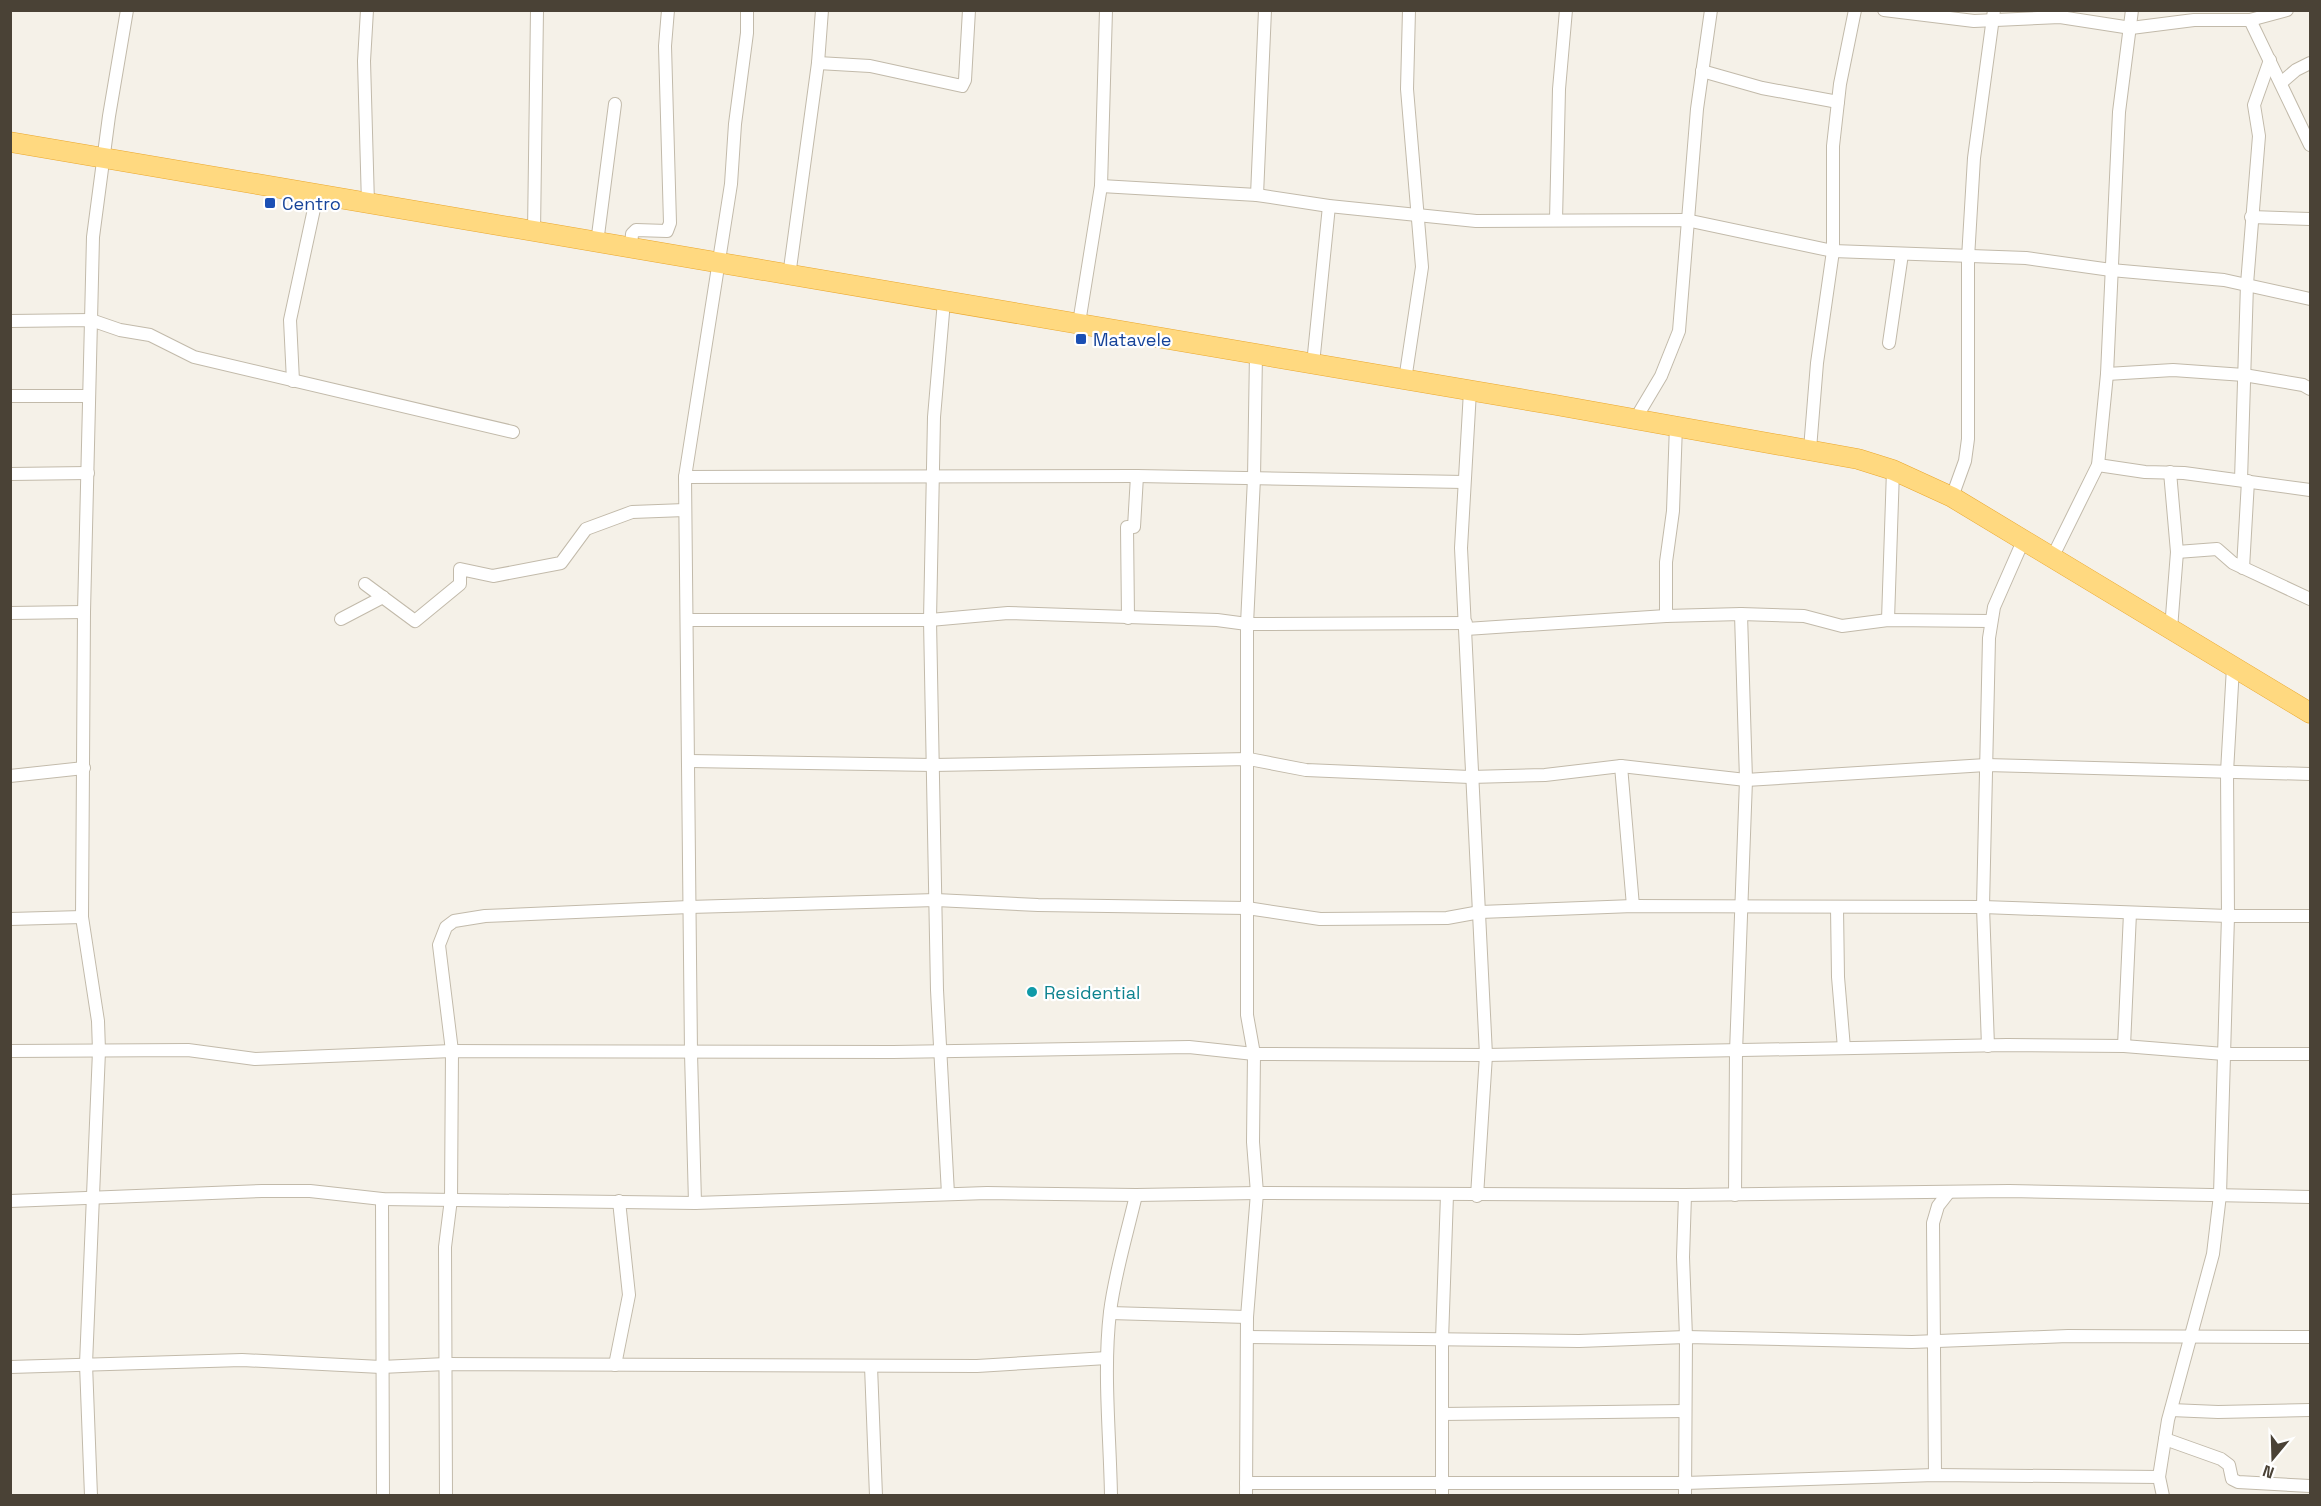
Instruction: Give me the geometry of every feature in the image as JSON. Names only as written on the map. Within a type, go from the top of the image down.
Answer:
[{"type":"highway","points":[[10,142],[1810,449],[1893,470],[1952,497],[2310,713]]},
{"type":"street","points":[[91,1496],[86,1364],[99,1051],[98,1021],[82,917],[84,612],[89,396],[93,237],[103,158],[127,10]]},
{"type":"street","points":[[367,10],[364,81],[368,204]]},
{"type":"street","points":[[534,232],[537,10]]},
{"type":"street","points":[[631,247],[632,234],[636,230],[667,231],[670,223],[665,46],[669,10]]},
{"type":"street","points":[[695,1203],[688,907],[690,761],[685,477],[731,184],[747,10]]},
{"type":"street","points":[[789,276],[819,63],[822,10]]},
{"type":"street","points":[[819,63],[870,66],[962,86],[965,80],[969,10]]},
{"type":"street","points":[[1079,323],[1101,186],[1106,10]]},
{"type":"street","points":[[1257,195],[1265,10]]},
{"type":"street","points":[[1405,380],[1422,267],[1407,89],[1409,10]]},
{"type":"street","points":[[1556,220],[1559,89],[1566,10]]},
{"type":"street","points":[[1636,418],[1661,376],[1676,344],[1686,220],[1711,10]]},
{"type":"street","points":[[1810,449],[1817,363],[1833,251],[1833,146],[1838,102],[1855,10]]},
{"type":"street","points":[[1884,10],[1993,16],[2061,14],[2131,28],[2194,20],[2250,20],[2287,10]]},
{"type":"street","points":[[2052,558],[2098,465],[2107,374],[2119,112],[2132,10]]},
{"type":"street","points":[[1952,497],[1965,461],[1968,439],[1968,258],[1974,158],[1993,16]]},
{"type":"street","points":[[2250,20],[2282,82],[2310,145]]},
{"type":"street","points":[[2243,568],[2247,284],[2259,136],[2254,105],[2270,60]]},
{"type":"street","points":[[2282,82],[2296,69],[2310,63]]},
{"type":"street","points":[[1702,71],[1762,88],[1838,102]]},
{"type":"street","points":[[597,243],[615,104]]},
{"type":"street","points":[[1101,186],[1257,195],[1329,206],[1476,220],[1686,220],[1833,251],[1968,258],[2026,258],[2111,270],[2212,278],[2310,299]]},
{"type":"street","points":[[293,381],[290,320],[317,195]]},
{"type":"street","points":[[1312,363],[1329,206]]},
{"type":"street","points":[[2251,217],[2310,219]]},
{"type":"street","points":[[1889,343],[1902,254]]},
{"type":"street","points":[[944,301],[932,477],[930,620],[936,900],[948,1194]]},
{"type":"street","points":[[10,321],[91,320],[150,335],[194,357],[513,432]]},
{"type":"street","points":[[1256,353],[1254,478],[1247,624],[1249,759],[1247,1015],[1254,1054],[1253,1142],[1257,1193],[1246,1337],[1246,1489],[1685,1489],[1935,1475],[2159,1477]]},
{"type":"street","points":[[2107,374],[2173,370],[2244,375],[2303,385],[2310,389]]},
{"type":"street","points":[[1470,391],[1461,548],[1466,626],[1470,777],[1480,912],[1486,1055],[1477,1196]]},
{"type":"street","points":[[10,396],[89,396]]},
{"type":"street","points":[[1666,616],[1666,562],[1673,511],[1676,425]]},
{"type":"street","points":[[2098,465],[2310,489]]},
{"type":"street","points":[[1888,620],[1893,470]]},
{"type":"street","points":[[10,474],[88,472]]},
{"type":"street","points":[[2170,472],[2177,552],[2171,629]]},
{"type":"street","points":[[685,477],[1137,476],[1464,482]]},
{"type":"street","points":[[1128,618],[1126,527],[1134,527],[1137,476]]},
{"type":"street","points":[[365,584],[416,621],[460,584],[460,569],[493,576],[561,563],[586,529],[632,512],[685,510]]},
{"type":"street","points":[[1988,1046],[1983,907],[1990,621],[2023,541]]},
{"type":"street","points":[[2177,552],[2217,549],[2243,568],[2310,599]]},
{"type":"street","points":[[341,619],[383,597]]},
{"type":"street","points":[[10,613],[84,612]]},
{"type":"street","points":[[687,620],[930,620],[1008,613],[1217,620],[1247,624],[1466,626],[1741,614],[1804,616],[1842,626],[1888,620],[1990,621]]},
{"type":"street","points":[[1736,1195],[1736,1052],[1746,780],[1741,614]]},
{"type":"street","points":[[2163,1496],[2159,1477],[2170,1410],[2213,1254],[2220,1195],[2228,916],[2227,772],[2234,667]]},
{"type":"street","points":[[690,761],[933,765],[1249,759],[1306,770],[1470,777],[1524,776],[1621,766],[1746,780],[1986,765],[2310,774]]},
{"type":"street","points":[[1621,766],[1633,906]]},
{"type":"street","points":[[10,776],[84,768]]},
{"type":"street","points":[[446,1496],[445,1247],[451,1199],[452,1051],[439,945],[446,927],[453,921],[485,916],[688,907],[936,900],[1049,905],[1247,908],[1320,919],[1447,918],[1480,912],[1633,906],[1983,907],[2228,916],[2310,916]]},
{"type":"street","points":[[1837,908],[1838,969],[1844,1048]]},
{"type":"street","points":[[2124,1046],[2130,913]]},
{"type":"street","points":[[10,919],[82,917]]},
{"type":"street","points":[[10,1051],[188,1050],[255,1059],[452,1051],[941,1052],[1189,1047],[1254,1054],[1486,1055],[1736,1052],[1844,1048],[2124,1046],[2224,1054],[2310,1054]]},
{"type":"street","points":[[10,1201],[310,1191],[382,1199],[695,1203],[948,1194],[1136,1196],[1257,1193],[1477,1196],[1949,1192],[2310,1197]]},
{"type":"street","points":[[1935,1475],[1933,1222],[1938,1206],[1949,1192]]},
{"type":"street","points":[[1442,1490],[1442,1340],[1448,1195]]},
{"type":"street","points":[[1684,1195],[1685,1489]]},
{"type":"street","points":[[1111,1496],[1107,1358],[1110,1313],[1115,1279],[1136,1196]]},
{"type":"street","points":[[382,1199],[381,1367],[385,1439],[383,1496]]},
{"type":"street","points":[[615,1365],[629,1295],[621,1217],[625,1201]]},
{"type":"street","points":[[1110,1313],[1247,1317]]},
{"type":"street","points":[[1246,1337],[1579,1341],[1686,1336],[1896,1342],[2068,1336],[2310,1337]]},
{"type":"street","points":[[10,1367],[242,1360],[381,1367],[446,1364],[977,1366],[1107,1358]]},
{"type":"street","points":[[871,1366],[876,1496]]},
{"type":"street","points":[[2170,1410],[2218,1412],[2310,1410]]},
{"type":"street","points":[[1442,1414],[1685,1411]]},
{"type":"street","points":[[2165,1439],[2220,1459],[2229,1465],[2232,1479],[2238,1482],[2310,1486]]},
{"type":"place","name":"Centro","points":[[270,203]]},
{"type":"place","name":"Matavele","points":[[1081,339]]},
{"type":"place","name":"Residential","points":[[1032,992]]}]
